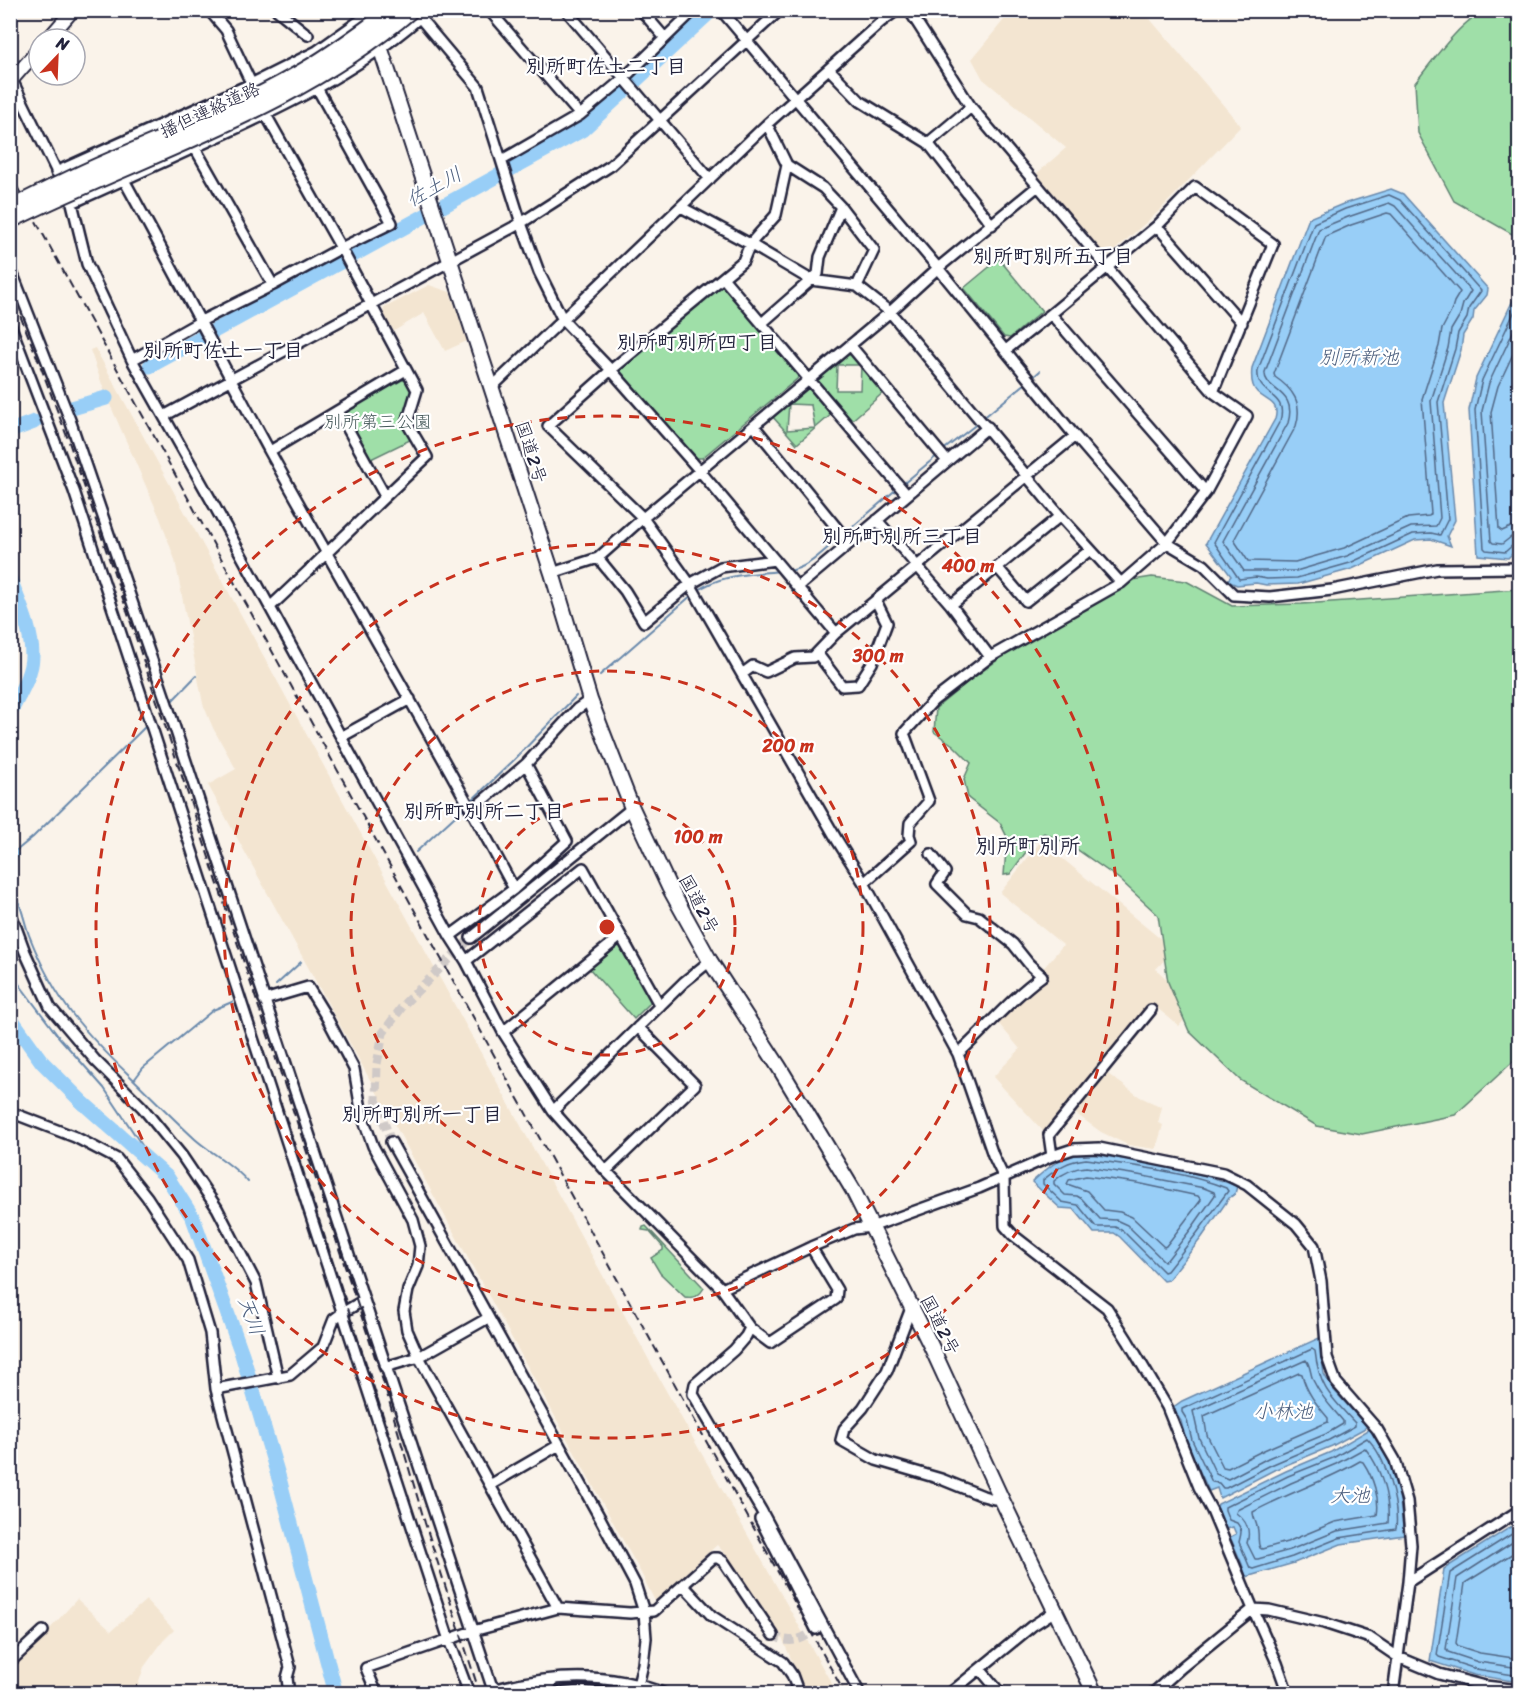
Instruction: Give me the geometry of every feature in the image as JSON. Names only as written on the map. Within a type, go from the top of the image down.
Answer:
[{"type":"highway","name":"播但連絡道路","points":[[10,208],[251,98],[304,70],[391,10]]},
{"type":"highway","name":"国道2号","points":[[370,12],[552,573],[590,700],[632,808],[669,887],[710,961],[779,1067],[853,1190],[931,1346],[1095,1694]]},
{"type":"highway","name":"播但連絡道路","points":[[10,221],[257,109],[311,81],[416,14]]},
{"type":"main road","points":[[58,27],[73,10]]},
{"type":"main road","points":[[11,81],[27,63]]},
{"type":"street","points":[[209,10],[226,30],[266,115],[345,255],[417,390],[407,423],[427,457],[270,607]]},
{"type":"street","points":[[277,10],[308,35]]},
{"type":"street","points":[[289,20],[297,10]]},
{"type":"street","points":[[72,203],[266,115],[317,88],[381,48],[416,14],[428,10]]},
{"type":"street","points":[[489,10],[580,115]]},
{"type":"street","points":[[566,10],[710,179]]},
{"type":"street","points":[[641,10],[665,38]]},
{"type":"street","points":[[504,166],[628,84],[665,38],[694,10]]},
{"type":"street","points":[[721,10],[938,268],[1075,436],[1167,543],[1203,565],[1234,595],[1270,597],[1332,590],[1437,569],[1520,568]]},
{"type":"street","points":[[165,416],[521,223],[610,166],[780,10]]},
{"type":"street","points":[[491,388],[767,124],[897,10]]},
{"type":"street","points":[[864,883],[911,841],[910,823],[929,801],[904,734],[933,701],[990,657],[1120,583],[1167,543],[1206,492],[1247,416],[1213,392],[970,107],[909,10]]},
{"type":"street","points":[[56,172],[317,51],[370,12]]},
{"type":"street","points":[[416,14],[478,87],[521,223],[539,272],[563,320],[611,370],[700,471],[836,633]]},
{"type":"street","points":[[829,69],[860,101],[928,143],[992,225]]},
{"type":"street","points":[[11,81],[72,203],[87,264],[132,360],[165,416],[450,936],[466,961],[503,1032],[553,1111],[606,1171],[722,1289],[750,1328],[770,1343],[836,1299],[837,1290],[812,1247]]},
{"type":"street","points":[[132,360],[206,329],[273,285],[345,255],[392,224],[317,88]]},
{"type":"street","points":[[928,143],[970,107]]},
{"type":"street","points":[[767,124],[786,165],[823,188],[874,250],[857,286]]},
{"type":"street","points":[[195,148],[273,285]]},
{"type":"street","points":[[786,165],[776,215],[750,244],[744,261],[611,370],[548,426],[643,518],[690,584],[864,883],[958,1054],[993,1155],[1004,1178],[1005,1226],[1013,1235],[1107,1308],[1167,1407],[1199,1487],[1212,1511],[1277,1663],[1288,1694]]},
{"type":"street","points":[[124,180],[270,451],[514,889]]},
{"type":"street","points":[[552,573],[598,558],[807,379],[890,312],[938,268],[1038,186]]},
{"type":"street","points":[[1006,350],[1157,226],[1195,187],[1273,244],[1213,392]]},
{"type":"street","points":[[681,207],[811,280],[857,286],[890,312],[1060,516],[1120,583]]},
{"type":"street","points":[[762,323],[818,274],[820,256],[840,207]]},
{"type":"street","points":[[1157,226],[1242,323]]},
{"type":"street","points":[[10,267],[74,431],[173,721],[490,1684],[496,1689]]},
{"type":"street","points":[[723,279],[907,495]]},
{"type":"street","points":[[1051,314],[1206,492]]},
{"type":"street","points":[[10,324],[81,513],[449,1640],[467,1688],[467,1694]]},
{"type":"street","points":[[850,345],[948,461]]},
{"type":"street","points":[[270,451],[406,370]]},
{"type":"street","points":[[338,411],[385,496]]},
{"type":"street","points":[[754,426],[849,543]]},
{"type":"street","points":[[798,587],[988,427]]},
{"type":"street","points":[[742,674],[753,666],[766,672],[795,658],[813,657],[836,633],[1075,436]]},
{"type":"street","points":[[951,605],[1060,516]]},
{"type":"street","points":[[877,520],[951,605],[990,657]]},
{"type":"street","points":[[997,567],[1026,601],[1090,550]]},
{"type":"street","points":[[598,558],[625,591],[644,622],[690,584],[721,567],[775,560]]},
{"type":"street","points":[[817,653],[842,686],[858,685],[872,663],[887,623],[876,601]]},
{"type":"street","points":[[341,737],[410,699]]},
{"type":"street","points":[[469,805],[526,764],[577,709],[590,700]]},
{"type":"street","points":[[450,936],[514,889],[567,841],[526,764]]},
{"type":"street","points":[[471,938],[632,808]]},
{"type":"street","points":[[931,855],[945,872],[937,884],[967,914],[979,917],[1013,944],[1042,976],[1025,988],[958,1054]]},
{"type":"street","points":[[466,961],[583,868],[660,1006]]},
{"type":"street","points":[[10,911],[25,952],[50,1007],[95,1060],[142,1107],[182,1156],[217,1208],[256,1282],[274,1378]]},
{"type":"street","points":[[503,1032],[621,936]]},
{"type":"street","points":[[553,1111],[684,982],[710,961]]},
{"type":"street","points":[[264,1000],[308,987],[354,1069],[362,1115],[373,1146],[413,1220],[420,1246],[418,1266],[408,1290],[404,1311],[407,1330],[419,1357],[558,1608]]},
{"type":"street","points":[[1052,1156],[1049,1135],[1151,1010]]},
{"type":"street","points":[[606,1171],[695,1085],[638,1027]]},
{"type":"street","points":[[10,1112],[75,1137],[117,1159],[147,1197],[188,1260],[210,1333],[220,1388],[290,1667],[287,1678],[289,1694]]},
{"type":"street","points":[[391,1142],[638,1592],[644,1612],[646,1638],[637,1689]]},
{"type":"street","points":[[722,1289],[854,1229],[871,1227],[1004,1178],[1052,1156],[1074,1149],[1099,1148],[1223,1173],[1247,1185],[1296,1224],[1314,1246],[1321,1281],[1327,1357],[1335,1382],[1377,1429],[1395,1460],[1407,1501],[1411,1545],[1393,1694]]},
{"type":"street","points":[[220,1388],[291,1375],[323,1347],[334,1319],[364,1300]]},
{"type":"street","points":[[911,1308],[887,1371],[863,1408],[844,1429],[841,1440],[876,1460],[941,1479],[983,1496],[1001,1498]]},
{"type":"street","points":[[385,1367],[419,1357],[488,1318]]},
{"type":"street","points":[[750,1328],[734,1350],[695,1384],[693,1394],[761,1510],[860,1694]]},
{"type":"street","points":[[490,1485],[559,1445]]},
{"type":"street","points":[[761,1510],[760,1520],[816,1629]]},
{"type":"street","points":[[1408,1582],[1520,1510]]},
{"type":"street","points":[[377,1694],[366,1668],[473,1631],[558,1608],[654,1611],[713,1558],[724,1562],[773,1635]]},
{"type":"street","points":[[684,1585],[712,1617],[783,1662],[792,1675],[799,1694]]},
{"type":"street","points":[[1152,1694],[1253,1609],[1269,1610],[1324,1623],[1370,1638],[1398,1657],[1438,1674],[1485,1686],[1520,1690]]},
{"type":"street","points":[[949,1694],[1032,1626],[1055,1611]]},
{"type":"street","points":[[10,1662],[43,1631]]},
{"type":"street","points":[[980,1669],[1001,1694]]},
{"type":"street","points":[[483,1694],[539,1680],[596,1678],[665,1694]]},
{"type":"street","points":[[514,1694],[568,1679]]},
{"type":"street","points":[[549,1694],[576,1692],[613,1694]]},
{"type":"shaded area","points":[[1012,10],[1135,11],[1150,19],[1241,126],[1158,212],[1108,256],[1103,255],[1036,174],[1066,148],[983,79],[972,59]]},
{"type":"shaded area","points":[[429,285],[450,292],[467,341],[445,351],[424,313],[394,331],[383,314],[384,308]]},
{"type":"shaded area","points":[[95,348],[660,1380],[837,1693],[804,1693],[779,1631],[728,1557],[717,1545],[655,1601],[208,785],[236,769],[213,728],[203,704],[175,560],[160,518],[105,393],[90,350]]},
{"type":"shaded area","points":[[1041,841],[1174,950],[1156,969],[1196,1007],[1179,1026],[1151,1003],[1044,1132],[993,1077],[1020,1049],[999,1024],[1001,1019],[1035,984],[1047,976],[1042,970],[1063,945],[1000,893]]},
{"type":"shaded area","points":[[1105,1072],[1140,1097],[1162,1107],[1158,1123],[1163,1125],[1156,1149],[1128,1145],[1101,1132],[1072,1111]]},
{"type":"shaded area","points":[[77,1599],[111,1631],[146,1600],[174,1630],[144,1667],[138,1685],[127,1693],[119,1693],[111,1685],[101,1693],[11,1693],[11,1668],[48,1635],[49,1630]]},
{"type":"green space","points":[[1487,10],[1519,11],[1519,238],[1454,201],[1418,133],[1415,83],[1457,31]]},
{"type":"green space","points":[[999,259],[1042,311],[1010,338],[1004,337],[964,288]]},
{"type":"green space","points":[[721,285],[727,286],[800,374],[797,379],[702,458],[697,458],[619,373],[620,367]]},
{"type":"green space","points":[[847,354],[853,354],[885,391],[850,422],[817,383],[818,377]],"holes":[[[837,365],[861,365],[860,390],[836,390]]]},
{"type":"green space","name":"別所第三公園","points":[[402,380],[408,381],[411,392],[401,422],[412,439],[371,459],[347,415],[348,410]]},
{"type":"green space","points":[[805,387],[811,388],[833,413],[797,444],[772,416]],"holes":[[[789,404],[811,405],[815,428],[787,430]]]},
{"type":"green space","points":[[1152,577],[1186,581],[1232,606],[1302,604],[1519,589],[1519,1056],[1455,1115],[1362,1134],[1317,1126],[1240,1080],[1189,1031],[1168,982],[1158,915],[1119,879],[1072,846],[1044,833],[1036,838],[1010,874],[1004,875],[1007,837],[1000,823],[968,798],[964,779],[971,763],[953,745],[934,732],[936,708],[1049,622],[1114,583]]},
{"type":"green space","points":[[616,945],[622,945],[652,999],[634,1019],[589,968]]},
{"type":"green space","points":[[646,1226],[704,1288],[699,1294],[694,1297],[685,1297],[660,1273],[651,1258],[663,1250],[663,1247],[649,1231],[642,1230]]},
{"type":"water","name":"別所新池","points":[[1391,189],[1403,194],[1488,289],[1487,295],[1474,311],[1473,319],[1463,335],[1461,350],[1444,403],[1455,520],[1447,536],[1451,546],[1431,539],[1415,540],[1352,569],[1298,584],[1237,585],[1227,581],[1231,576],[1206,543],[1275,419],[1276,409],[1254,387],[1252,368],[1309,218],[1343,204]]},
{"type":"water","points":[[1519,288],[1520,546],[1508,558],[1478,555],[1469,410],[1476,378]]},
{"type":"water","points":[[1086,1153],[1182,1170],[1237,1186],[1235,1194],[1229,1198],[1202,1237],[1168,1280],[1163,1281],[1120,1237],[1114,1233],[1094,1233],[1074,1209],[1060,1208],[1032,1182],[1050,1166],[1063,1159]]},
{"type":"water","name":"小林池","points":[[1319,1338],[1324,1374],[1332,1388],[1367,1427],[1332,1446],[1274,1470],[1220,1498],[1217,1488],[1209,1491],[1186,1442],[1181,1421],[1172,1408],[1182,1401]]},
{"type":"water","name":"大池","points":[[1370,1429],[1388,1459],[1398,1485],[1404,1535],[1341,1544],[1294,1563],[1246,1577],[1230,1537],[1236,1534],[1233,1527],[1226,1529],[1217,1507],[1218,1504],[1331,1452]]},
{"type":"water","points":[[1512,1526],[1520,1530],[1519,1682],[1474,1675],[1430,1661],[1444,1569]]},
{"type":"waterway","name":"佐土川","points":[[150,366],[582,130],[712,10]]},
{"type":"waterway","points":[[1031,379],[1040,371]]},
{"type":"waterway","points":[[982,419],[1026,383]]},
{"type":"waterway","name":"佐土川","points":[[72,408],[106,398]]},
{"type":"waterway","name":"佐土川","points":[[10,431],[34,422]]},
{"type":"waterway","points":[[942,451],[978,423]]},
{"type":"waterway","points":[[903,484],[938,455]]},
{"type":"waterway","points":[[844,534],[899,487]]},
{"type":"waterway","points":[[787,571],[802,567],[839,538]]},
{"type":"waterway","points":[[697,591],[706,585],[727,578],[781,571]]},
{"type":"waterway","name":"佐土川","points":[[10,579],[27,627],[32,656],[27,678],[10,713]]},
{"type":"waterway","points":[[600,675],[693,594]]},
{"type":"waterway","points":[[171,702],[196,676]]},
{"type":"waterway","points":[[470,802],[576,696]]},
{"type":"waterway","points":[[10,857],[146,726]]},
{"type":"waterway","points":[[416,852],[466,806]]},
{"type":"waterway","points":[[10,889],[20,905],[29,935],[48,977],[79,1023],[186,1131],[248,1182]]},
{"type":"waterway","points":[[276,985],[301,962]]},
{"type":"waterway","points":[[10,970],[58,1036],[104,1088],[157,1168]]},
{"type":"waterway","points":[[134,1080],[143,1068],[213,1010],[232,1002]]},
{"type":"waterway","name":"天川","points":[[10,1017],[42,1062],[82,1102],[167,1177],[193,1218],[242,1354],[280,1482],[336,1694]]},
{"type":"tunnel","points":[[391,1142],[376,1100],[377,1064],[383,1033],[405,1003],[471,938]]},
{"type":"tunnel","points":[[773,1635],[785,1640],[796,1640],[816,1629]]},
{"type":"railway","points":[[10,174],[845,1694]]},
{"type":"railway","points":[[10,291],[69,442],[124,602],[385,1387],[425,1523],[480,1694]]},
{"type":"railway","points":[[281,1103],[391,1440]]},
{"type":"district","name":"別所町佐土二丁目","points":[[606,66]]},
{"type":"district","name":"別所町別所五丁目","points":[[1053,256]]},
{"type":"district","name":"別所町別所四丁目","points":[[697,342]]},
{"type":"district","name":"別所町佐土一丁目","points":[[223,350]]},
{"type":"district","name":"別所町別所三丁目","points":[[902,536]]},
{"type":"district","name":"別所町別所二丁目","points":[[484,811]]},
{"type":"district","name":"別所町別所","points":[[1028,846]]},
{"type":"district","name":"別所町別所一丁目","points":[[422,1114]]}]
